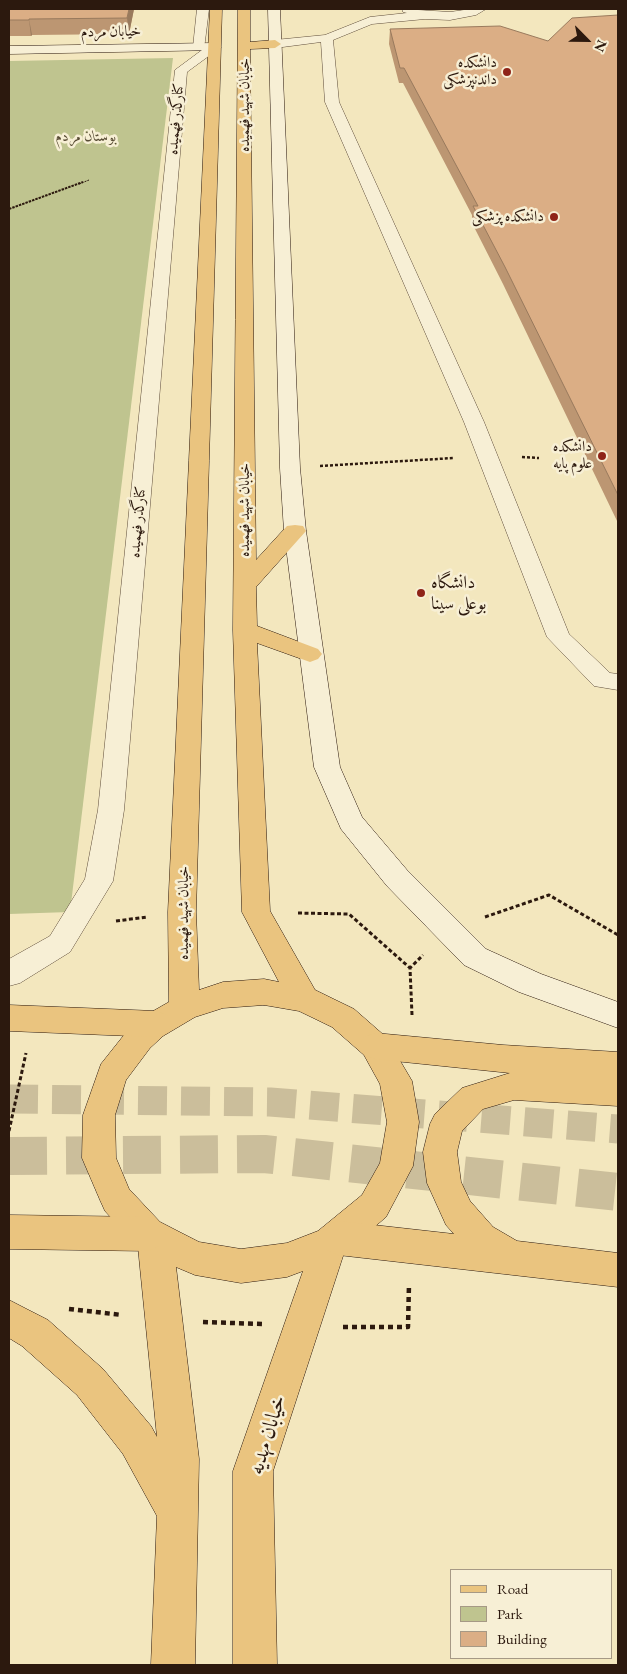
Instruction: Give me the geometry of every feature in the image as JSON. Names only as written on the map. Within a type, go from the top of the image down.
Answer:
[{"type":"main road","name":"خیابان شهید فهمیده","points":[[184,1008],[182,912],[207,47],[216,9]]},
{"type":"main road","name":"خیابان شهید فهمیده","points":[[244,9],[245,630],[256,912],[304,999]]},
{"type":"main road","points":[[245,46],[281,34]]},
{"type":"main road","points":[[245,586],[295,530]]},
{"type":"main road","points":[[245,630],[310,654]]},
{"type":"main road","points":[[264,992],[304,999],[343,1018],[375,1046],[396,1081],[404,1122],[396,1166],[374,1206],[334,1240],[287,1260],[241,1266],[195,1258],[151,1237],[116,1200],[99,1158],[99,1115],[112,1074],[139,1039],[156,1024],[184,1008],[223,995],[264,992]]},
{"type":"main road","points":[[9,1018],[156,1024]]},
{"type":"main road","points":[[375,1046],[503,1059],[618,1066]]},
{"type":"main road","points":[[512,1258],[481,1239],[458,1214],[444,1183],[440,1152],[447,1124],[473,1098],[514,1086],[618,1092]]},
{"type":"main road","points":[[9,1232],[151,1237]]},
{"type":"main road","points":[[151,1237],[179,1459],[173,1665]]},
{"type":"main road","points":[[334,1240],[618,1270]]},
{"type":"main road","name":"خیابان مهدیه","points":[[254,1665],[253,1471],[334,1240]]},
{"type":"main road","points":[[9,1318],[35,1333],[90,1382],[137,1440],[177,1512]]},
{"type":"street","points":[[203,9],[207,47]]},
{"type":"street","points":[[274,9],[281,34],[290,468],[295,530],[310,654],[327,767],[350,822],[397,878],[475,957],[530,983],[618,1015]]},
{"type":"street","points":[[281,34],[325,28],[382,9]]},
{"type":"street","points":[[403,9],[425,15]]},
{"type":"street","points":[[281,34],[327,38],[370,22],[425,15],[456,15],[480,9],[493,9]]},
{"type":"street","points":[[327,38],[332,102],[488,456],[560,637],[603,680],[618,682]]},
{"type":"street","name":"خیابان مردم","points":[[9,50],[207,47]]},
{"type":"street","name":"کنارگذر فهمیده","points":[[9,974],[60,944],[99,881],[111,810],[181,70],[207,47]]},
{"type":"path","points":[[9,209],[89,180]]},
{"type":"path","points":[[290,468],[488,456],[539,458]]},
{"type":"green space","name":"بوستان مردم","points":[[173,58],[70,912],[9,914],[9,61]]},
{"type":"building","points":[[9,9],[129,9],[127,18],[9,20]]},
{"type":"building","points":[[618,15],[618,495],[473,206],[478,206],[404,68],[400,68],[390,29],[500,26],[548,41],[572,18]]},
{"type":"tunnel","points":[[9,1099],[270,1102],[618,1129]]},
{"type":"tunnel","points":[[9,1156],[264,1154],[618,1192]]},
{"type":"place","name":"دانشکده داندنپزشکی","points":[[507,72]]},
{"type":"place","name":"دانشکده پزشکی","points":[[554,217]]},
{"type":"place","name":"دانشکده علوم پایه","points":[[602,456]]},
{"type":"place","name":"دانشگاه بوعلی سینا","points":[[421,593]]}]
